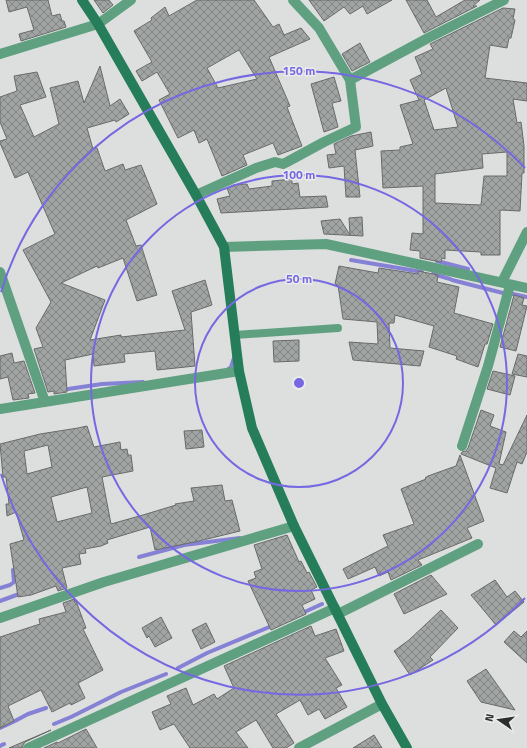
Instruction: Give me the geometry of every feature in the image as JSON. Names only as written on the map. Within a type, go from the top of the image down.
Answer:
[{"type":"street","points":[[82,0],[98,24],[196,195],[224,247],[239,371],[252,428],[294,526],[382,704],[406,748]]},
{"type":"street","points":[[0,54],[98,24],[131,0]]},
{"type":"street","points":[[196,195],[256,168],[275,162],[283,164],[324,142],[354,129],[356,125],[350,80],[318,28],[293,0]]},
{"type":"street","points":[[350,80],[428,38],[504,0]]},
{"type":"street","points":[[462,446],[488,366],[506,283],[527,232]]},
{"type":"street","points":[[224,247],[326,244],[527,288]]},
{"type":"street","points":[[0,272],[45,402]]},
{"type":"street","points":[[0,409],[239,371]]},
{"type":"street","points":[[0,618],[104,582],[294,526]]},
{"type":"street","points":[[28,748],[337,611],[478,544]]},
{"type":"street","points":[[299,748],[382,704]]},
{"type":"lane","points":[[235,335],[338,328]]},
{"type":"building","points":[[6,0],[48,0],[52,16],[60,14],[66,27],[21,41],[19,34],[34,30],[27,7],[9,12]]},
{"type":"building","points":[[94,0],[109,0],[113,5],[103,13]]},
{"type":"building","points":[[197,0],[254,0],[273,27],[279,24],[284,35],[301,28],[310,39],[269,57],[290,106],[287,107],[302,146],[278,155],[273,143],[243,155],[247,165],[222,176],[207,139],[199,143],[194,130],[178,138],[159,100],[170,94],[157,72],[142,81],[136,71],[152,62],[134,31],[152,20],[151,18],[165,7],[169,16]],"holes":[[[239,50],[257,79],[218,88],[207,68]]]},
{"type":"building","points":[[309,0],[392,0],[367,14],[363,6],[350,14],[344,7],[324,21]]},
{"type":"building","points":[[406,0],[427,0],[436,17],[465,0],[480,0],[473,6],[477,6],[424,33]]},
{"type":"building","points":[[503,8],[515,9],[513,19],[515,20],[507,48],[490,45],[485,78],[527,83],[527,101],[513,99],[517,123],[521,122],[524,146],[524,173],[522,173],[520,211],[500,210],[500,255],[481,255],[481,252],[445,250],[445,259],[442,258],[441,262],[420,258],[420,251],[410,250],[412,233],[423,234],[423,186],[383,188],[381,151],[400,150],[400,147],[413,144],[400,105],[419,100],[410,80],[422,74],[415,57],[433,49],[430,44]],"holes":[[[446,88],[458,127],[434,130],[424,100]],[[507,152],[507,176],[484,176],[481,205],[435,203],[435,174],[483,168],[482,154]]]},
{"type":"building","points":[[360,43],[370,62],[352,71],[342,54]]},
{"type":"building","points":[[100,66],[110,106],[120,99],[129,114],[116,122],[115,120],[87,128],[93,149],[97,148],[105,171],[123,164],[125,170],[141,165],[157,204],[126,220],[136,246],[141,245],[157,295],[137,301],[123,258],[98,268],[97,266],[61,283],[105,300],[90,340],[121,335],[121,337],[185,330],[172,291],[205,280],[212,305],[191,312],[195,366],[157,370],[155,351],[124,354],[125,362],[94,366],[93,354],[65,360],[67,392],[54,394],[54,391],[48,392],[34,349],[43,347],[36,328],[51,302],[23,250],[55,234],[28,172],[15,178],[0,143],[0,141],[7,139],[0,122],[0,97],[17,91],[14,76],[37,72],[46,97],[20,105],[34,137],[59,124],[50,88],[78,81],[84,103]]},
{"type":"building","points":[[334,77],[341,101],[332,103],[338,127],[324,132],[311,84]]},
{"type":"building","points":[[371,132],[373,146],[355,150],[360,197],[346,197],[344,166],[329,168],[327,155],[336,154],[334,144],[351,136]]},
{"type":"building","points":[[292,179],[292,184],[298,183],[300,197],[326,196],[328,207],[221,213],[217,199],[230,196],[227,188],[233,185],[247,184],[249,189],[272,186],[272,181]]},
{"type":"building","points":[[362,217],[363,236],[324,234],[321,221],[340,219],[350,235],[349,218]]},
{"type":"building","points":[[339,266],[378,273],[379,268],[418,274],[418,271],[438,275],[437,282],[459,287],[454,313],[493,324],[478,367],[456,359],[457,356],[429,347],[434,326],[395,315],[394,323],[389,323],[390,348],[424,351],[420,366],[353,360],[349,342],[378,344],[377,322],[343,319],[338,285],[335,284]]},
{"type":"building","points":[[514,295],[524,298],[522,305],[527,306],[516,351],[500,347]]},
{"type":"building","points":[[299,340],[299,361],[274,362],[273,341]]},
{"type":"building","points":[[12,353],[14,363],[24,361],[35,393],[28,394],[29,398],[13,400],[8,377],[0,379],[0,356]]},
{"type":"building","points":[[518,354],[527,356],[527,377],[512,374]]},
{"type":"building","points":[[493,371],[515,376],[510,395],[487,389]]},
{"type":"building","points":[[481,410],[494,415],[490,426],[506,432],[499,464],[503,465],[527,415],[527,452],[522,464],[517,462],[507,493],[490,488],[496,468],[461,454],[468,448]]},
{"type":"building","points":[[87,426],[94,447],[120,442],[121,450],[127,449],[128,455],[131,455],[133,471],[102,477],[111,524],[176,505],[175,504],[194,501],[191,488],[222,485],[225,501],[232,500],[240,531],[155,550],[150,527],[107,540],[108,543],[101,546],[85,549],[86,553],[79,554],[81,564],[62,568],[67,588],[58,591],[56,586],[31,595],[18,597],[10,544],[24,540],[16,512],[7,516],[6,504],[9,504],[6,477],[3,477],[0,444],[40,434]],"holes":[[[48,445],[52,467],[27,474],[24,451]],[[87,487],[92,513],[57,522],[51,497]]]},
{"type":"building","points":[[202,430],[204,447],[186,449],[184,431]]},
{"type":"building","points":[[460,455],[484,521],[467,528],[472,538],[418,560],[422,565],[391,580],[388,572],[379,576],[375,567],[348,579],[343,569],[388,546],[383,535],[414,524],[401,489],[426,479],[425,478],[428,476],[456,466]]},
{"type":"building","points":[[287,535],[299,562],[301,561],[307,573],[309,572],[317,587],[311,590],[315,599],[302,605],[306,614],[271,630],[248,581],[256,578],[254,572],[262,569],[254,545]]},
{"type":"building","points":[[431,575],[447,594],[404,614],[394,594]]},
{"type":"building","points":[[495,580],[507,597],[515,591],[524,602],[496,625],[471,595]]},
{"type":"building","points":[[74,599],[86,628],[83,629],[103,670],[78,683],[85,698],[71,705],[70,703],[52,712],[41,690],[8,706],[14,721],[0,728],[0,637],[40,624],[39,619],[66,612],[63,603]]},
{"type":"building","points":[[441,610],[458,628],[430,657],[433,660],[410,675],[394,651],[409,640]]},
{"type":"building","points":[[161,617],[172,638],[155,647],[149,636],[147,638],[142,628]]},
{"type":"building","points":[[206,623],[215,642],[201,649],[192,630]]},
{"type":"building","points":[[311,626],[315,636],[336,629],[344,651],[325,658],[342,685],[336,688],[347,707],[325,719],[319,709],[308,715],[300,700],[276,714],[294,743],[286,748],[273,748],[256,720],[236,732],[248,748],[190,748],[174,724],[160,730],[152,712],[171,704],[167,696],[186,688],[193,705],[214,694],[217,699],[234,688],[224,666]]},
{"type":"building","points":[[514,631],[521,637],[527,631],[527,663],[504,642]]},
{"type":"building","points":[[486,669],[515,710],[481,702],[467,681]]},
{"type":"building","points":[[86,729],[97,748],[44,748],[57,742],[58,743]]},
{"type":"building","points":[[51,730],[25,742],[22,748],[9,748]]},
{"type":"building","points":[[374,735],[382,748],[353,748]]},
{"type":"waterway","points":[[351,260],[422,272]]},
{"type":"waterway","points":[[437,261],[468,269]]},
{"type":"waterway","points":[[433,274],[450,279]]},
{"type":"waterway","points":[[452,280],[503,293]]},
{"type":"waterway","points":[[510,294],[527,297]]},
{"type":"waterway","points":[[227,370],[231,367],[234,358]]},
{"type":"waterway","points":[[68,389],[102,384],[143,382]]},
{"type":"waterway","points":[[139,557],[184,545],[240,538]]},
{"type":"waterway","points":[[0,588],[14,582],[13,570]]},
{"type":"waterway","points":[[0,601],[22,593]]},
{"type":"waterway","points":[[300,614],[322,604]]},
{"type":"waterway","points":[[178,668],[207,653],[274,625]]},
{"type":"waterway","points":[[54,724],[121,692],[166,674]]},
{"type":"waterway","points":[[0,728],[28,714],[46,708]]},
{"type":"waterway","points":[[0,746],[4,744]]}]
